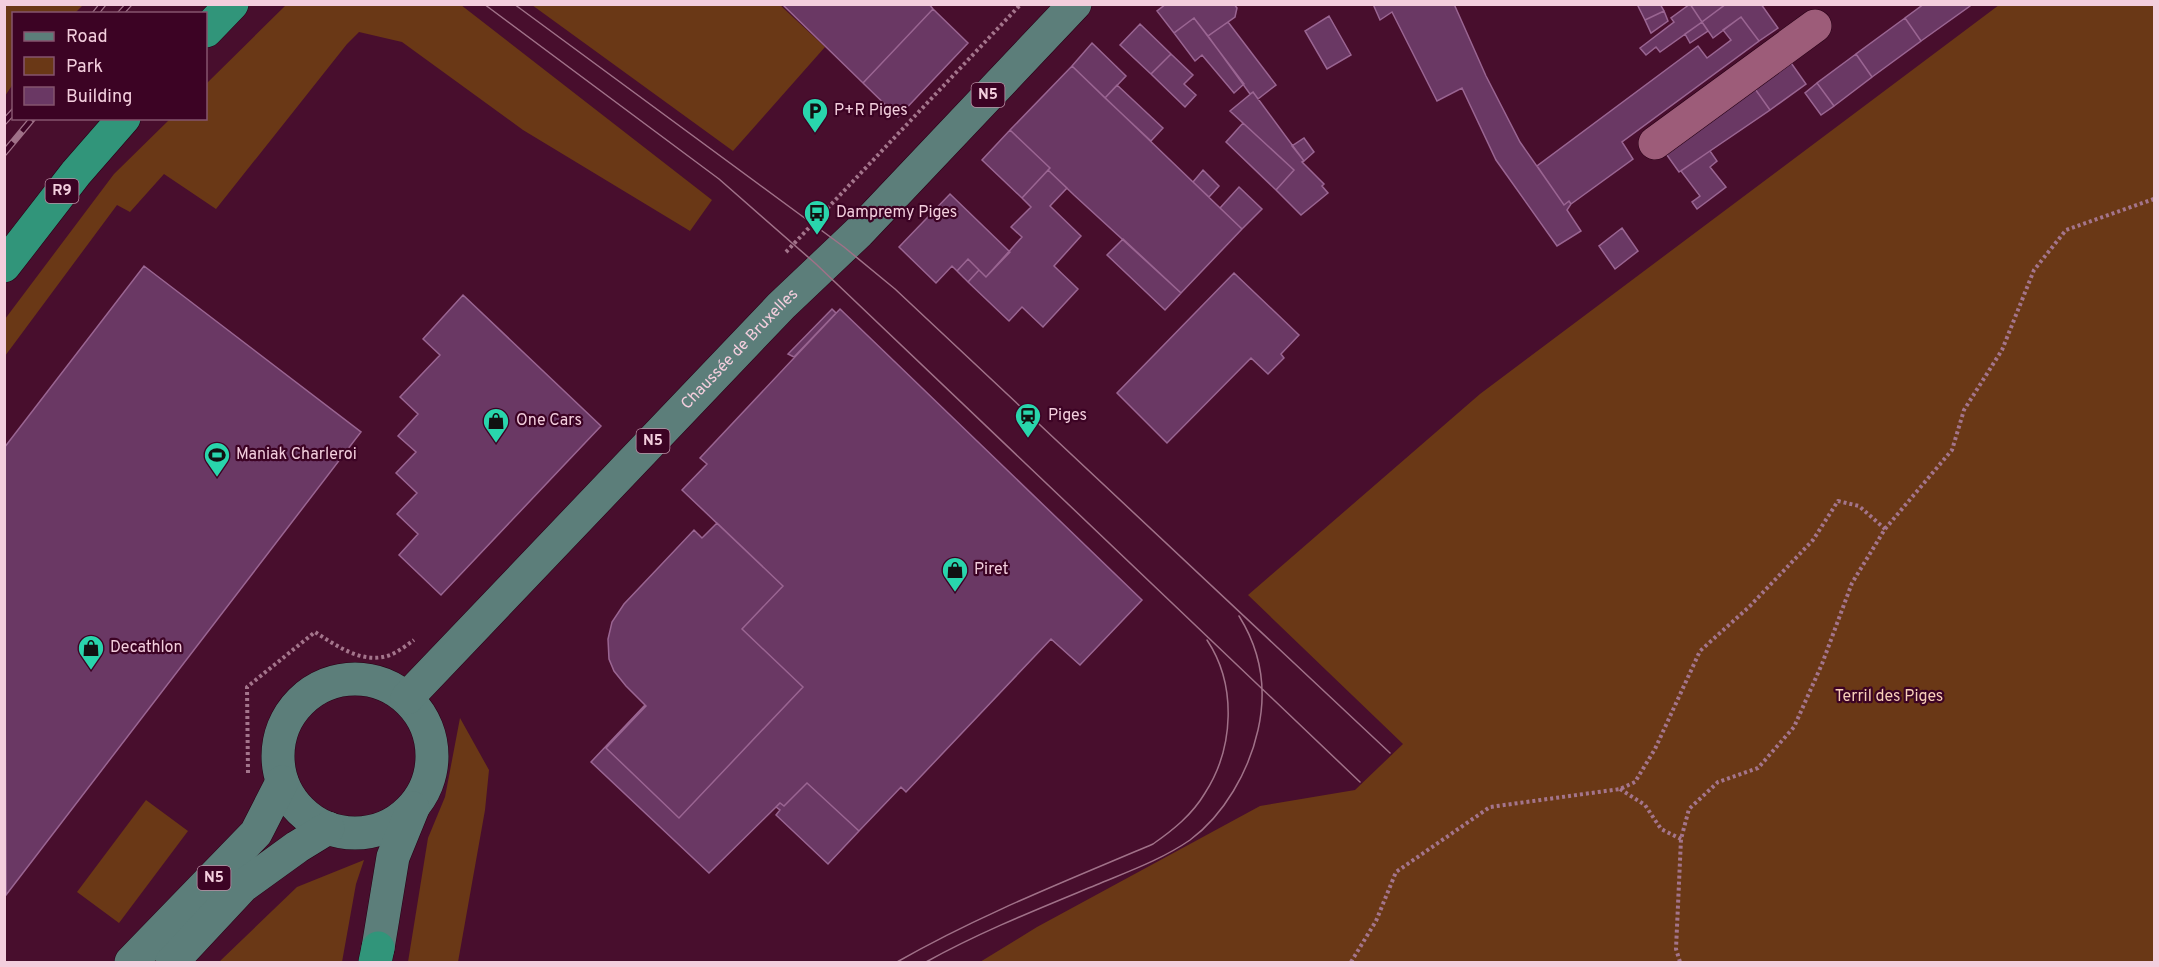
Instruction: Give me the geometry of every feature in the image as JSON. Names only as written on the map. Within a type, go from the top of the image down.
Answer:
[{"type":"highway","points":[[207,30],[232,4]]},
{"type":"highway","name":"R9","points":[[4,266],[76,173],[122,120]]},
{"type":"main road","name":"Chaussée de Bruxelles","points":[[406,698],[773,315],[859,232],[1075,4]]},
{"type":"main road","points":[[376,955],[393,857],[413,808],[427,786],[433,759],[430,737],[421,716],[406,698],[391,687],[363,679],[338,680],[318,688],[301,700],[288,716],[279,739],[278,763],[282,783],[303,814],[320,825],[339,832],[359,834],[379,830],[398,821],[413,808]]},
{"type":"main road","name":"N5","points":[[131,963],[256,833],[282,783]]},
{"type":"main road","name":"N5","points":[[172,963],[243,886],[328,828]]},
{"type":"lane","points":[[1655,143],[1813,23]]},
{"type":"path","points":[[779,260],[1021,4]]},
{"type":"path","points":[[1680,963],[1676,949],[1681,839],[1689,809],[1718,782],[1758,768],[1794,727],[1822,664],[1852,583],[1885,529],[1952,450],[1964,410],[2002,350],[2034,270],[2066,230],[2154,199]]},
{"type":"path","points":[[1351,963],[1376,921],[1396,872],[1490,807],[1620,789],[1635,782],[1655,749],[1700,651],[1749,607],[1813,540],[1838,501],[1859,506],[1885,529]]},
{"type":"path","points":[[247,784],[247,687],[315,632],[346,651],[371,658],[390,655],[418,638]]},
{"type":"path","points":[[1620,789],[1645,805],[1661,829],[1681,839]]},
{"type":"green space","points":[[5,4],[83,5],[76,12],[12,12],[12,86],[5,96]]},
{"type":"green space","points":[[286,5],[461,5],[712,200],[690,231],[523,130],[402,42],[359,32],[216,209],[164,174],[130,212],[117,205],[5,356],[5,319],[114,174],[169,120],[207,120],[207,83]]},
{"type":"green space","points":[[532,5],[780,5],[825,47],[733,151]]},
{"type":"green space","name":"Terril des Piges","points":[[1999,5],[2154,5],[2154,962],[980,962],[1037,927],[1260,806],[1355,790],[1403,744],[1248,595],[1480,394]]},
{"type":"green space","points":[[460,718],[489,770],[485,810],[458,962],[408,962],[428,838],[445,797]]},
{"type":"green space","points":[[146,800],[188,831],[119,923],[77,892]]},
{"type":"green space","points":[[364,860],[356,884],[342,962],[219,962],[297,887]]},
{"type":"building","points":[[782,4],[929,4],[933,9],[863,83]]},
{"type":"building","points":[[1166,4],[1234,4],[1237,8],[1235,17],[1208,36],[1194,18],[1174,33],[1157,11]]},
{"type":"building","points":[[1373,4],[1454,4],[1486,76],[1520,142],[1564,205],[1569,201],[1571,204],[1567,210],[1581,231],[1557,246],[1496,160],[1462,88],[1437,101],[1392,12],[1380,20]]},
{"type":"building","points":[[1637,4],[1660,4],[1664,11],[1645,20]]},
{"type":"building","points":[[1690,4],[1702,22],[1660,52],[1656,47],[1646,55],[1640,48],[1674,22],[1671,18]]},
{"type":"building","points":[[1690,4],[1726,4],[1702,22]]},
{"type":"building","points":[[1726,4],[1761,4],[1778,28],[1759,41],[1741,17],[1713,38],[1702,22]]},
{"type":"building","points":[[1924,4],[1969,4],[1970,6],[1921,41],[1905,18]]},
{"type":"building","points":[[933,9],[968,43],[898,117],[863,83]]},
{"type":"building","points":[[1664,11],[1668,21],[1651,33],[1645,20]]},
{"type":"building","points":[[1329,16],[1351,55],[1327,69],[1305,31]]},
{"type":"building","points":[[1741,17],[1759,41],[1622,142],[1633,159],[1571,204],[1569,201],[1564,205],[1537,166],[1698,46],[1707,58],[1731,40],[1723,30]]},
{"type":"building","points":[[1194,18],[1244,84],[1234,93],[1202,55],[1195,61],[1174,33]]},
{"type":"building","points":[[1905,18],[1921,41],[1872,77],[1856,54]]},
{"type":"building","points":[[1228,22],[1276,85],[1258,99],[1253,92],[1250,94],[1208,36]]},
{"type":"building","points":[[1702,22],[1708,31],[1690,43],[1685,34]]},
{"type":"building","points":[[1140,24],[1171,54],[1151,74],[1120,45]]},
{"type":"building","points":[[1092,43],[1126,76],[1105,98],[1072,66]]},
{"type":"building","points":[[1171,54],[1193,75],[1184,84],[1196,95],[1185,107],[1151,74]]},
{"type":"building","points":[[1856,54],[1872,77],[1834,106],[1817,83]]},
{"type":"building","points":[[1789,60],[1806,84],[1770,110],[1753,86]]},
{"type":"building","points":[[1072,66],[1242,229],[1181,293],[1074,195],[1048,170],[1050,168],[1010,130]]},
{"type":"building","points":[[1817,83],[1834,106],[1821,115],[1805,93]]},
{"type":"building","points":[[1117,85],[1163,128],[1151,141],[1105,98]]},
{"type":"building","points":[[1753,86],[1770,110],[1679,172],[1664,151]]},
{"type":"building","points":[[1253,92],[1304,161],[1302,162],[1324,184],[1322,186],[1328,193],[1301,215],[1276,190],[1294,170],[1230,111]]},
{"type":"building","points":[[1243,123],[1294,170],[1276,190],[1226,142]]},
{"type":"building","points":[[1010,130],[1050,168],[1022,198],[982,160]]},
{"type":"building","points":[[1304,138],[1314,152],[1304,161],[1292,146]]},
{"type":"building","points":[[1710,151],[1717,161],[1710,167],[1726,187],[1697,209],[1692,202],[1700,196],[1681,171]]},
{"type":"building","points":[[1048,170],[1067,188],[1050,206],[1081,236],[1054,266],[1078,289],[1043,327],[1022,307],[1009,321],[968,282],[979,270],[986,277],[1022,237],[1011,227],[1031,207],[1022,198]]},
{"type":"building","points":[[1203,170],[1219,186],[1209,197],[1193,182]]},
{"type":"building","points":[[1239,187],[1262,209],[1242,229],[1220,208]]},
{"type":"building","points":[[950,194],[1010,252],[986,277],[968,259],[957,271],[952,266],[936,283],[899,247]]},
{"type":"building","points":[[1622,228],[1638,251],[1615,269],[1599,246]]},
{"type":"building","points":[[1123,239],[1181,293],[1165,310],[1107,255]]},
{"type":"building","points":[[968,259],[979,270],[968,282],[957,271]]},
{"type":"building","name":"Decathlon","points":[[144,266],[361,432],[6,895],[4,448]]},
{"type":"building","points":[[1234,273],[1299,335],[1281,354],[1284,358],[1268,374],[1251,358],[1167,443],[1117,393]]},
{"type":"building","name":"One Cars","points":[[463,295],[601,426],[441,595],[399,555],[418,534],[397,514],[417,493],[396,473],[416,452],[398,436],[418,414],[400,397],[440,355],[423,339]]},
{"type":"building","points":[[832,309],[836,313],[794,357],[788,354]]},
{"type":"building","name":"Piret","points":[[840,309],[1142,600],[1080,665],[1051,639],[906,792],[901,787],[859,831],[807,783],[784,806],[780,803],[709,873],[591,762],[645,705],[606,748],[679,818],[803,687],[742,629],[783,586],[682,490],[707,464],[700,458]]},
{"type":"building","points":[[717,523],[783,586],[742,629],[803,687],[679,818],[606,748],[646,706],[614,671],[609,659],[608,639],[612,622],[624,604],[694,530],[702,538]]},
{"type":"building","points":[[807,783],[859,831],[828,864],[776,815],[780,810],[776,807],[780,803],[784,806]]},
{"type":"tram line","points":[[484,4],[719,179],[816,264],[1360,782]]},
{"type":"tram line","points":[[514,4],[844,247],[895,289],[1390,753]]},
{"type":"tram line","points":[[926,962],[1010,921],[1156,860],[1190,840],[1214,818],[1233,791],[1248,761],[1261,715],[1262,686],[1257,657],[1247,629],[1239,616]]},
{"type":"tram line","points":[[897,962],[991,914],[1153,844],[1188,815],[1200,801],[1215,775],[1226,737],[1227,696],[1217,658],[1207,640]]},
{"type":"railway","points":[[97,12],[103,4]]},
{"type":"railway","points":[[122,12],[129,4]]},
{"type":"railway","points":[[4,122],[12,113]]},
{"type":"railway","points":[[4,153],[31,120]]},
{"type":"place","name":"P+R Piges","points":[[815,134]]},
{"type":"place","name":"Dampremy Piges","points":[[817,236]]},
{"type":"place","name":"Piges","points":[[1028,439]]},
{"type":"place","name":"One Cars","points":[[496,444]]},
{"type":"place","name":"Maniak Charleroi","points":[[217,478]]},
{"type":"place","name":"Piret","points":[[955,593]]},
{"type":"place","name":"Decathlon","points":[[91,671]]}]
